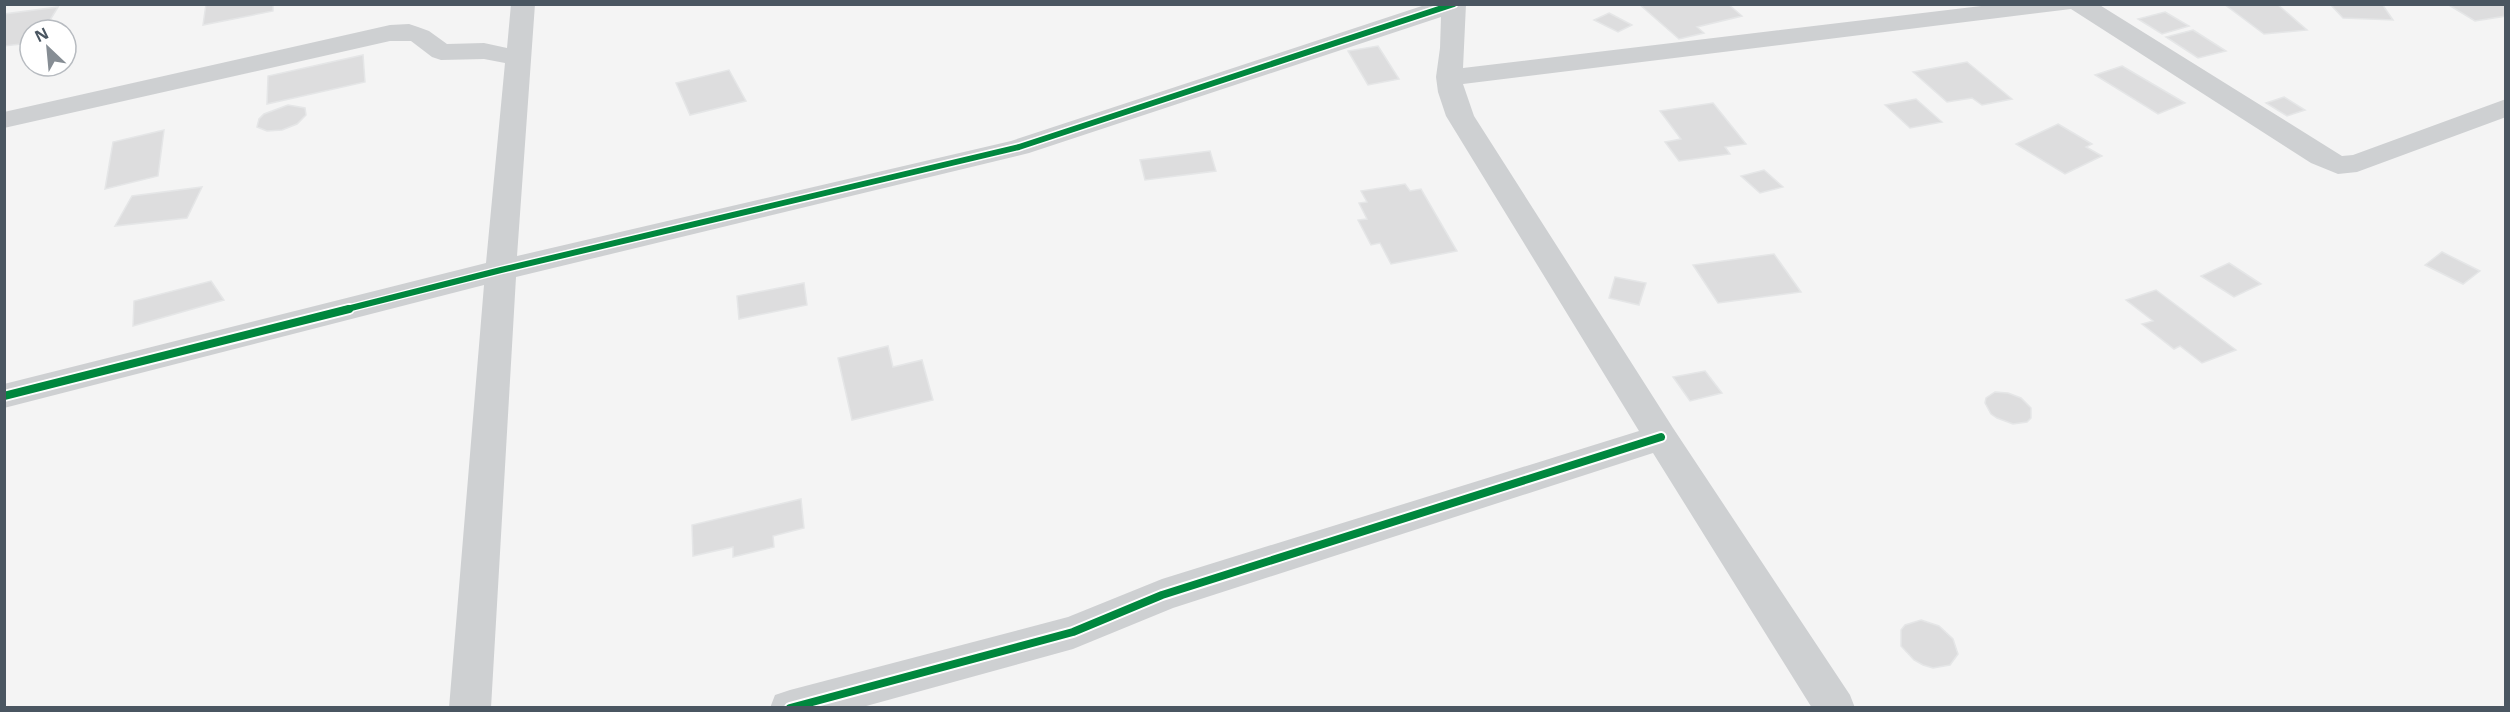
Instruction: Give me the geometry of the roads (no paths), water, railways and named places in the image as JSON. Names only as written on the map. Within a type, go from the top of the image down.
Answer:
[{"type":"street","points":[[470,708],[501,270],[523,4]]},
{"type":"street","points":[[1449,77],[1516,71],[2063,4]]},
{"type":"street","points":[[2080,4],[2320,157],[2337,165],[2357,163],[2505,107]]},
{"type":"street","points":[[4,396],[501,270],[1019,147],[1454,5],[1453,48],[1449,77],[1451,92],[1470,133],[1835,708]]},
{"type":"street","points":[[4,120],[390,33],[409,32],[420,36],[441,52],[484,51],[519,58]]},
{"type":"street","points":[[790,708],[1073,632],[1162,596],[1661,437]]}]
